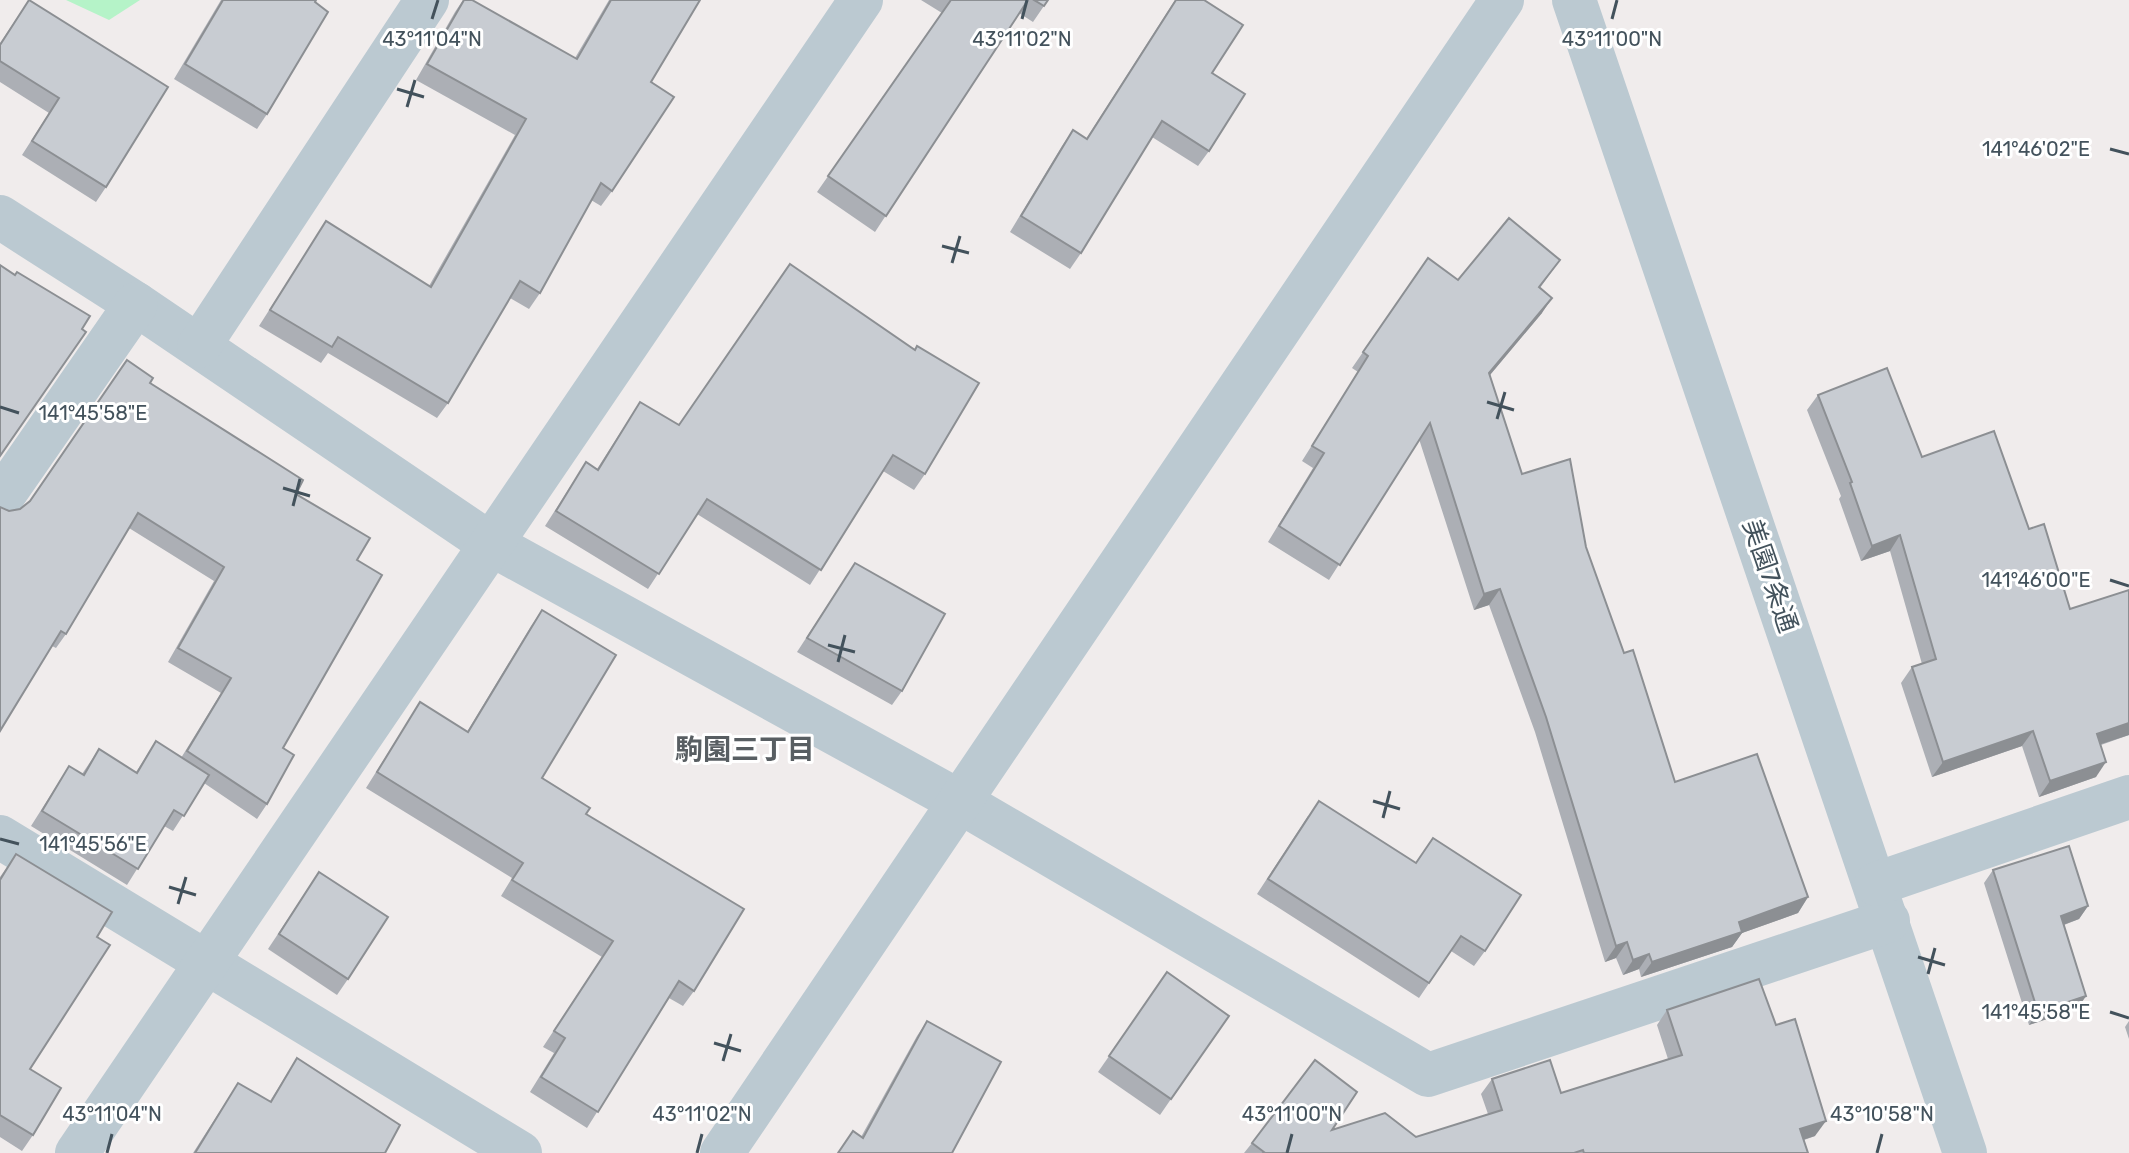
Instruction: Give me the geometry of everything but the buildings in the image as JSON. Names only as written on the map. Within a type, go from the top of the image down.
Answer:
[{"type":"street","points":[[199,346],[427,0]]},
{"type":"street","points":[[77,1153],[861,0]]},
{"type":"street","points":[[722,1153],[962,803],[1502,0]]},
{"type":"street","name":"美園7条通","points":[[1574,0],[1965,1153]]},
{"type":"street","points":[[0,217],[199,346],[489,543],[962,803],[1428,1075],[1882,902],[2129,797]]},
{"type":"street","points":[[0,500],[136,304]]},
{"type":"street","points":[[0,837],[520,1153]]},
{"type":"green space","points":[[66,0],[140,0],[109,20]]},
{"type":"district","name":"駒園三丁目","points":[[745,749]]}]
